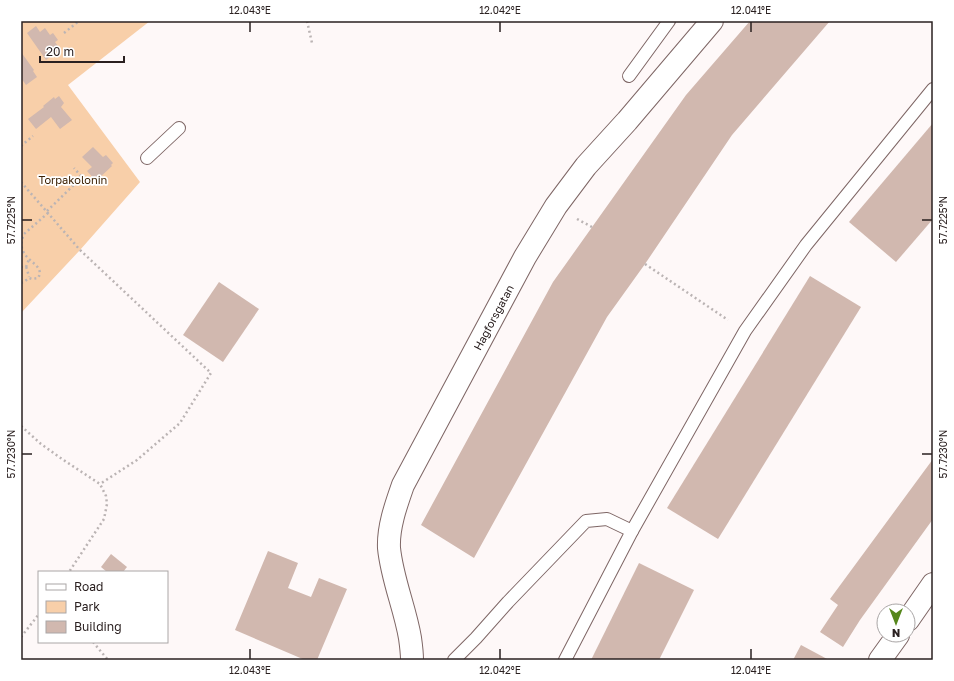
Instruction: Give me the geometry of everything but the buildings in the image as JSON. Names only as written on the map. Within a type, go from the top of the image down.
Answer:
[{"type":"street","name":"Hagforsgatan","points":[[412,660],[410,639],[389,547],[390,530],[403,485],[525,257],[556,206],[586,166],[632,115],[712,21]]},
{"type":"street","points":[[916,608],[933,584]]},
{"type":"street","points":[[880,660],[892,643]]},
{"type":"lane","points":[[629,76],[669,21]]},
{"type":"lane","points":[[565,660],[632,531],[745,331],[806,245],[933,89]]},
{"type":"lane","points":[[147,158],[179,128]]},
{"type":"lane","points":[[454,660],[586,521],[606,519],[632,531]]},
{"type":"path","points":[[64,33],[79,21]]},
{"type":"path","points":[[307,21],[312,43]]},
{"type":"path","points":[[21,146],[33,136]]},
{"type":"path","points":[[21,282],[29,278],[38,278],[40,275],[37,266],[22,251],[21,247],[24,234],[82,177],[74,168]]},
{"type":"path","points":[[21,182],[80,250],[211,373],[180,423],[137,460],[100,484]]},
{"type":"path","points":[[580,220],[584,215]]},
{"type":"path","points":[[29,259],[26,267],[29,277]]},
{"type":"path","points":[[645,264],[745,331]]},
{"type":"path","points":[[21,267],[26,267]]},
{"type":"path","points":[[21,426],[41,444],[100,484],[106,496],[107,504],[104,519],[70,571]]},
{"type":"path","points":[[21,637],[38,618]]},
{"type":"path","points":[[94,643],[108,660]]},
{"type":"green space","name":"Torpakolonin","points":[[21,21],[150,21],[68,85],[140,182],[80,250],[21,313]]}]
